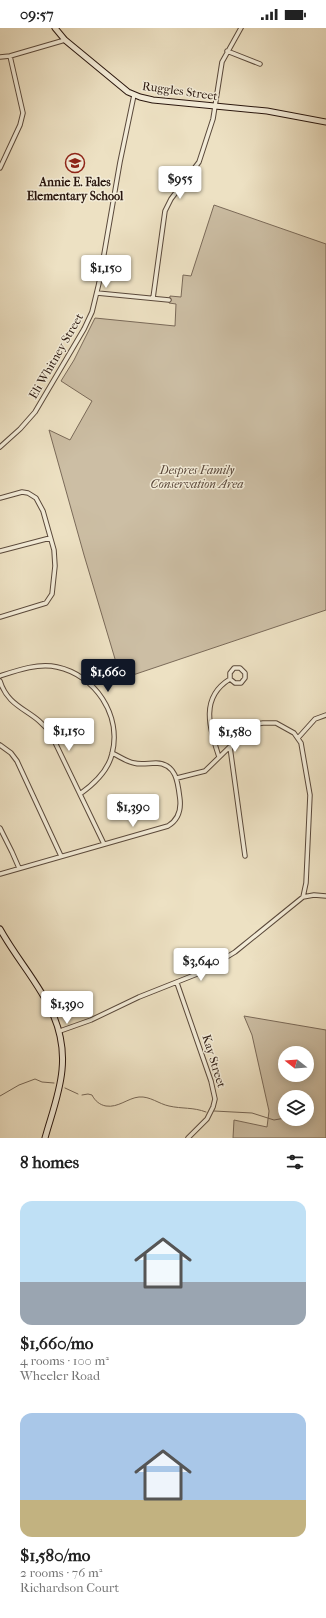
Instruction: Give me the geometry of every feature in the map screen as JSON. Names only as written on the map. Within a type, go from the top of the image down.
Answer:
[{"type":"street","name":"Ruggles Street","points":[[55,28],[65,40],[134,95],[153,100],[276,112],[326,122]]},
{"type":"street","points":[[153,298],[165,211],[171,199],[199,162],[216,107],[219,71],[227,52],[241,28]]},
{"type":"street","points":[[0,58],[65,40]]},
{"type":"street","points":[[227,52],[260,64]]},
{"type":"street","points":[[0,168],[20,125],[23,113],[10,56]]},
{"type":"street","name":"Eli Whitney Street","points":[[0,447],[30,418],[89,320],[97,293],[120,162],[134,95]]},
{"type":"street","points":[[97,293],[169,300]]},
{"type":"street","points":[[0,498],[22,492],[28,493],[36,498],[43,510],[54,550],[55,566],[53,588],[49,599],[41,605],[0,617]]},
{"type":"street","points":[[0,551],[50,538]]},
{"type":"street","points":[[0,676],[34,667],[49,666],[73,672],[87,681],[98,693],[109,712],[113,734],[112,753],[108,763],[99,776],[89,788],[80,794]]},
{"type":"street","points":[[234,668],[240,668],[245,673],[244,679],[239,683],[234,683],[230,679],[230,673],[234,668]]},
{"type":"street","points":[[220,757],[212,730],[210,707],[215,691],[230,679]]},
{"type":"street","points":[[0,681],[6,696],[11,701],[39,719],[47,728],[55,741],[104,844]]},
{"type":"street","points":[[298,738],[315,718],[326,715]]},
{"type":"street","points":[[177,778],[206,771],[252,726],[263,723],[276,723],[294,733],[298,738],[305,762],[310,795],[306,883],[303,897]]},
{"type":"street","points":[[0,745],[11,753],[17,761],[61,856]]},
{"type":"street","points":[[230,747],[245,856]]},
{"type":"street","points":[[0,874],[161,828],[173,823],[177,818],[180,808],[177,778],[171,770],[166,766],[156,763],[133,763],[112,753]]},
{"type":"street","points":[[0,828],[19,868]]},
{"type":"street","points":[[60,1031],[91,1020],[133,1000],[202,972],[230,956],[303,897],[314,895],[326,896]]},
{"type":"street","points":[[0,928],[11,948],[49,1005],[60,1031],[63,1047],[62,1070],[45,1138]]},
{"type":"street","name":"Kay Street","points":[[177,983],[211,1081],[215,1099],[207,1119],[188,1138]]},
{"type":"green space","name":"Despres Family Conservation Area","points":[[214,205],[326,244],[326,610],[121,679],[49,430],[70,440],[92,401],[61,381],[74,360],[95,318],[175,326],[176,304],[169,303],[170,296],[181,297],[183,275],[191,276]]},
{"type":"green space","points":[[244,1016],[326,1030],[326,1138],[233,1138],[234,1120],[267,1127],[269,1111],[252,1035]]},
{"type":"waterway","points":[[0,1096],[19,1085],[35,1079],[42,1082],[54,1083]]},
{"type":"waterway","points":[[65,1088],[78,1094]]},
{"type":"waterway","points":[[82,1095],[92,1095],[98,1102],[106,1106],[115,1106],[135,1098],[143,1097],[169,1106],[197,1109],[206,1112]]},
{"type":"waterway","points":[[214,1111],[252,1113],[274,1120],[278,1119]]},
{"type":"place","name":"Annie E. Fales Elementary School","points":[[75,163]]}]
